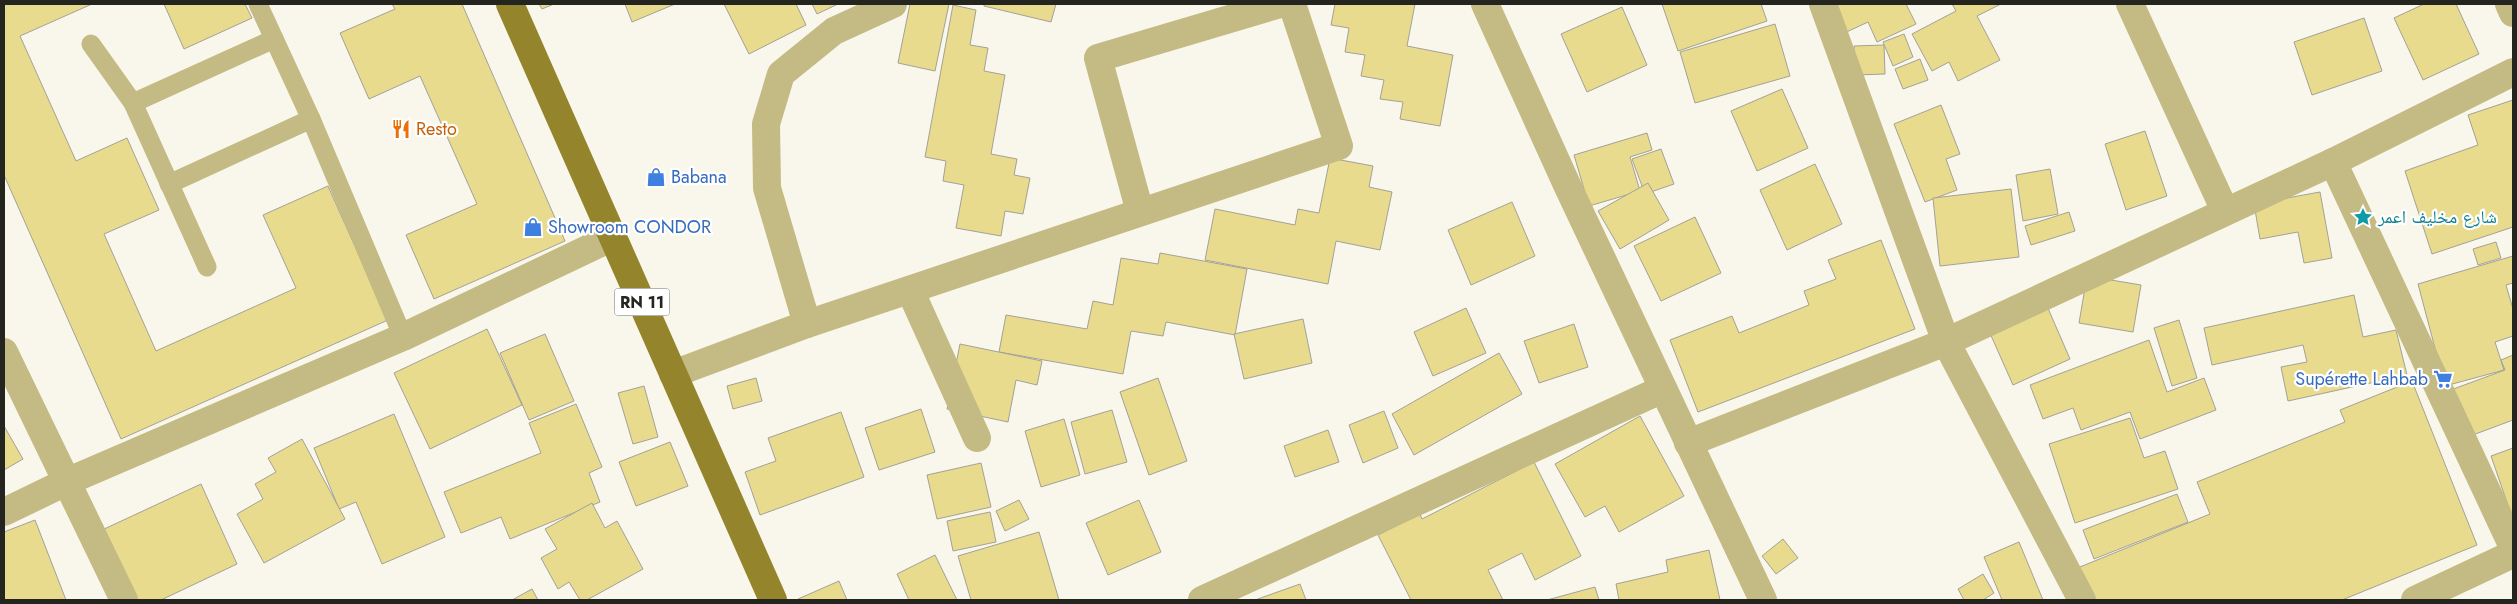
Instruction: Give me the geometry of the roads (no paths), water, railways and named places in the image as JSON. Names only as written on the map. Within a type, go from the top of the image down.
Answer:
[{"type":"main road","name":"RN 11","points":[[510,4],[773,600]]},
{"type":"street","points":[[807,324],[767,188],[766,124],[781,74],[834,30],[893,4]]},
{"type":"street","points":[[1140,212],[1098,58],[1280,4]]},
{"type":"street","points":[[673,374],[807,324],[1339,146],[1292,4]]},
{"type":"street","points":[[1485,4],[1688,443],[1763,600]]},
{"type":"street","points":[[1823,4],[1946,342],[2082,600]]},
{"type":"street","points":[[2130,4],[2225,211]]},
{"type":"street","points":[[2509,4],[2513,13]]},
{"type":"street","points":[[1688,443],[1946,342],[2332,162],[2513,72]]},
{"type":"street","points":[[2332,162],[2513,547]]},
{"type":"street","points":[[4,512],[66,482],[403,337],[613,237]]},
{"type":"street","points":[[910,290],[977,438]]},
{"type":"street","points":[[4,352],[124,600]]},
{"type":"street","points":[[1202,600],[1663,389]]},
{"type":"street","points":[[2415,600],[2513,554]]},
{"type":"lane","points":[[258,4],[311,119],[403,337]]},
{"type":"lane","points":[[133,103],[274,39]]},
{"type":"lane","points":[[91,44],[133,103],[207,267]]},
{"type":"lane","points":[[169,184],[311,119]]},
{"type":"place","name":"Resto","points":[[401,129]]},
{"type":"place","name":"Babana","points":[[656,177]]},
{"type":"place","name":"شارع مخليف اعمر","points":[[2363,217]]},
{"type":"place","name":"Showroom CONDOR","points":[[533,227]]},
{"type":"place","name":"Supérette Lahbab","points":[[2443,379]]}]
